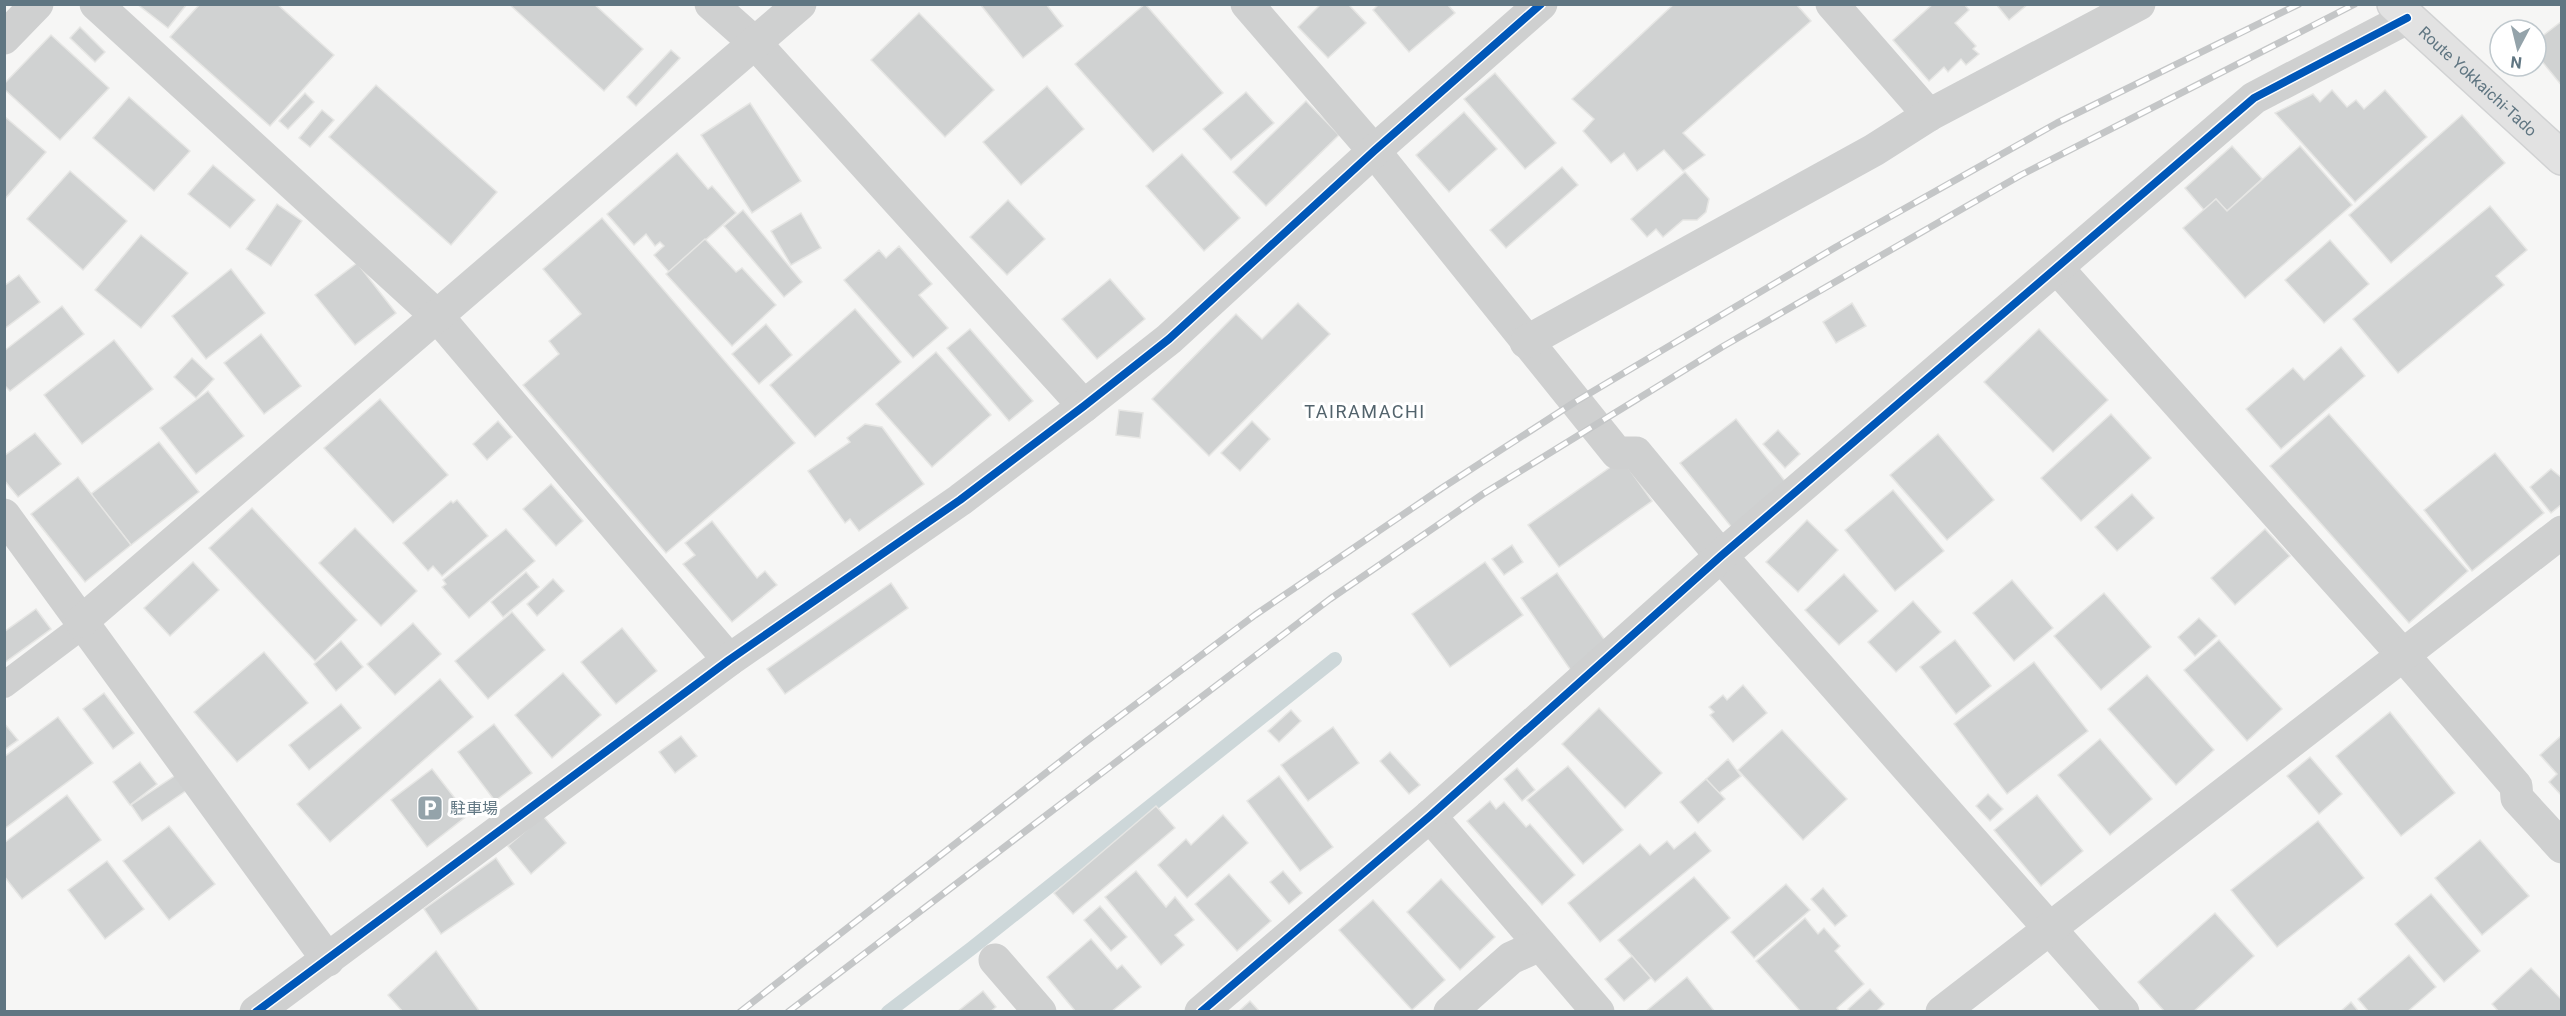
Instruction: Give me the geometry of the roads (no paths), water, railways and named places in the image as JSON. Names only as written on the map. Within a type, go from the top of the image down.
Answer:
[{"type":"main road","name":"Route Yokkaichi-Tado","points":[[2401,11],[2562,158]]},
{"type":"street","points":[[4,38],[37,4]]},
{"type":"street","points":[[96,4],[437,316],[729,660]]},
{"type":"street","points":[[711,4],[755,43],[1084,406]]},
{"type":"street","points":[[84,622],[800,4]]},
{"type":"street","points":[[1247,4],[1374,151],[1617,453],[1636,453],[1721,556],[2123,1011]]},
{"type":"street","points":[[256,1011],[328,960],[729,660],[960,500],[1084,406],[1169,339],[1374,151],[1541,4]]},
{"type":"street","points":[[1832,4],[1929,116]]},
{"type":"street","points":[[1526,342],[1874,150],[1929,116],[2139,4]]},
{"type":"street","points":[[1201,1011],[1430,816],[1721,556],[2254,98],[2401,11]]},
{"type":"street","points":[[2057,268],[2403,655],[2516,786],[2517,798],[2562,847]]},
{"type":"street","points":[[4,515],[328,960]]},
{"type":"street","points":[[1942,1011],[2562,532]]},
{"type":"street","points":[[1430,816],[1598,1011]]},
{"type":"street","points":[[1450,1011],[1511,958],[1540,945]]},
{"type":"street","points":[[995,960],[1040,1011]]},
{"type":"lane","points":[[4,685],[84,622]]},
{"type":"waterway","points":[[888,1012],[972,948],[1335,659]]},
{"type":"railway","points":[[740,1012],[1088,740],[1255,615],[1442,488],[1575,402],[1836,247],[2057,123],[2299,4]]},
{"type":"railway","points":[[788,1012],[1330,599],[1483,494],[1722,347],[2021,175],[2355,4]]},
{"type":"place","name":"駐車場","points":[[430,808]]},
{"type":"district","name":"TAIRAMACHI","points":[[1365,412]]}]
